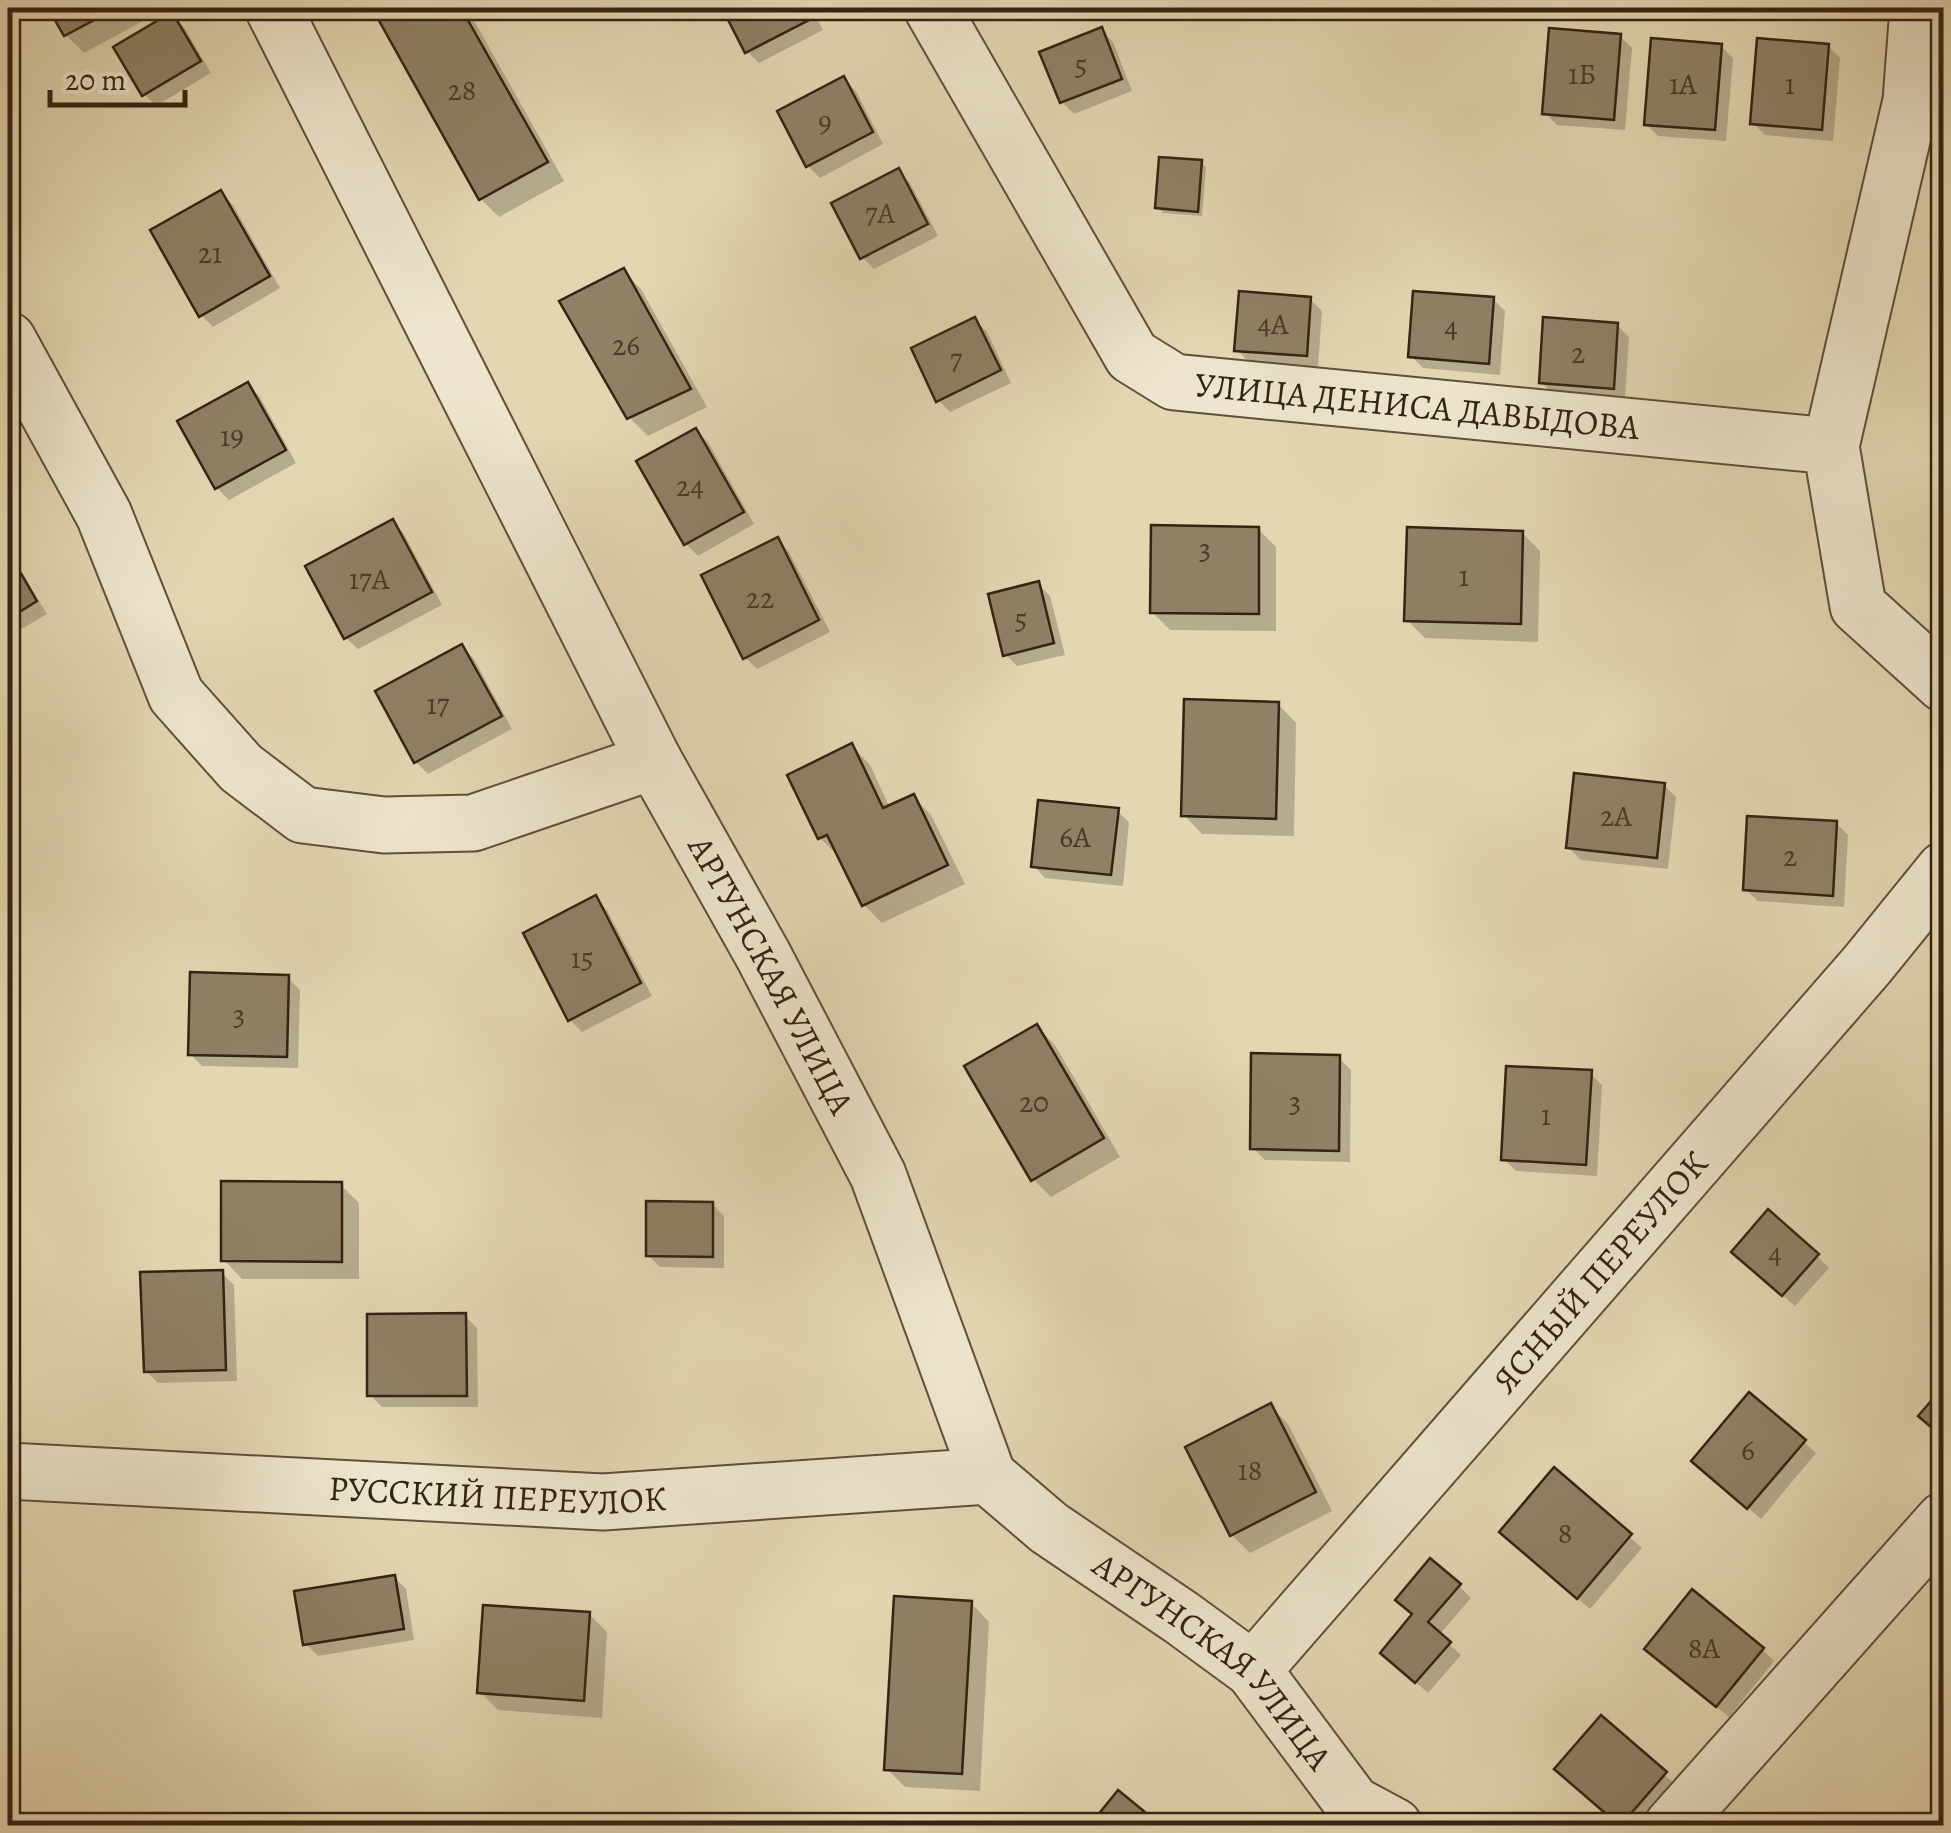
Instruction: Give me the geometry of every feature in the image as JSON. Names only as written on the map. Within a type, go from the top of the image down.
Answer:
[{"type":"street","name":"АРГУНСКАЯ УЛИЦА","points":[[273,8],[654,761],[763,955],[878,1176],[988,1476],[1049,1528],[1254,1670],[1361,1818]]},
{"type":"street","name":"УЛИЦА ДЕНИСА ДАВЫДОВА","points":[[932,8],[1132,356],[1174,382],[1832,446]]},
{"type":"street","points":[[1918,8],[1911,101],[1832,446],[1858,606],[1944,684]]},
{"type":"street","points":[[1930,8],[1944,13]]},
{"type":"street","points":[[8,340],[104,515],[176,694],[241,768],[303,815],[384,825],[474,823],[654,761]]},
{"type":"street","name":"ЯСНЫЙ ПЕРЕУЛОК","points":[[1254,1670],[1944,870]]},
{"type":"street","name":"РУССКИЙ ПЕРЕУЛОК","points":[[8,1472],[602,1502],[988,1476]]},
{"type":"street","points":[[1672,1826],[1944,1520]]},
{"type":"building","points":[[48,8],[117,8],[64,36]]},
{"type":"building","points":[[394,8],[461,8],[548,162],[479,200],[377,17]]},
{"type":"building","points":[[722,8],[807,8],[813,18],[745,53]]},
{"type":"building","points":[[172,12],[201,61],[142,96],[113,47]]},
{"type":"building","points":[[1102,27],[1122,79],[1060,103],[1039,52]]},
{"type":"building","points":[[1549,28],[1621,34],[1614,120],[1542,114]]},
{"type":"building","points":[[1651,38],[1722,44],[1715,130],[1644,125]]},
{"type":"building","points":[[1757,38],[1829,44],[1822,130],[1750,124]]},
{"type":"building","points":[[844,76],[873,132],[806,167],[777,111]]},
{"type":"building","points":[[1159,157],[1202,160],[1198,212],[1155,208]]},
{"type":"building","points":[[899,168],[928,224],[860,259],[831,203]]},
{"type":"building","points":[[221,190],[270,276],[199,317],[150,230]]},
{"type":"building","points":[[624,268],[691,389],[627,419],[559,301]]},
{"type":"building","points":[[1239,291],[1311,297],[1307,356],[1234,351]]},
{"type":"building","points":[[1413,291],[1494,297],[1489,364],[1408,357]]},
{"type":"building","points":[[975,317],[1001,370],[936,402],[911,348]]},
{"type":"building","points":[[1543,317],[1618,323],[1614,389],[1539,383]]},
{"type":"building","points":[[248,382],[286,450],[215,489],[177,421]]},
{"type":"building","points":[[696,428],[744,512],[684,545],[636,461]]},
{"type":"building","points":[[393,519],[432,592],[344,639],[305,566]]},
{"type":"building","points":[[1151,525],[1259,527],[1259,614],[1150,613]]},
{"type":"building","points":[[1407,527],[1523,531],[1521,624],[1404,621]]},
{"type":"building","points":[[778,537],[819,620],[743,659],[701,575]]},
{"type":"building","points":[[8,551],[37,601],[8,619]]},
{"type":"building","points":[[1039,581],[1054,643],[1003,656],[988,594]]},
{"type":"building","points":[[462,644],[502,716],[414,763],[375,691]]},
{"type":"building","points":[[1184,699],[1279,702],[1276,819],[1181,816]]},
{"type":"building","points":[[852,743],[883,808],[914,794],[948,865],[862,906],[827,835],[818,839],[787,775]]},
{"type":"building","points":[[1574,773],[1665,783],[1657,858],[1566,848]]},
{"type":"building","points":[[1038,800],[1119,808],[1111,875],[1031,867]]},
{"type":"building","points":[[1747,816],[1837,821],[1833,896],[1743,890]]},
{"type":"building","points":[[596,895],[641,983],[568,1021],[523,933]]},
{"type":"building","points":[[190,972],[289,975],[287,1057],[188,1055]]},
{"type":"building","points":[[1037,1024],[1104,1138],[1031,1181],[964,1066]]},
{"type":"building","points":[[1251,1053],[1340,1055],[1339,1151],[1250,1149]]},
{"type":"building","points":[[1506,1066],[1592,1070],[1586,1165],[1501,1160]]},
{"type":"building","points":[[221,1181],[342,1182],[342,1262],[221,1261]]},
{"type":"building","points":[[646,1201],[713,1202],[713,1257],[646,1256]]},
{"type":"building","points":[[1768,1209],[1819,1254],[1782,1296],[1731,1252]]},
{"type":"building","points":[[223,1270],[226,1370],[144,1372],[140,1272]]},
{"type":"building","points":[[466,1313],[467,1396],[367,1396],[367,1314]]},
{"type":"building","points":[[1944,1386],[1944,1438],[1918,1416]]},
{"type":"building","points":[[1749,1392],[1806,1440],[1747,1509],[1691,1461]]},
{"type":"building","points":[[1271,1403],[1316,1492],[1230,1536],[1185,1447]]},
{"type":"building","points":[[1554,1467],[1632,1534],[1577,1599],[1499,1532]]},
{"type":"building","points":[[1430,1558],[1461,1584],[1428,1622],[1451,1642],[1415,1683],[1380,1653],[1412,1614],[1395,1600]]},
{"type":"building","points":[[395,1575],[404,1629],[303,1645],[294,1591]]},
{"type":"building","points":[[1692,1589],[1764,1648],[1716,1707],[1644,1649]]},
{"type":"building","points":[[894,1596],[972,1601],[962,1774],[884,1770]]},
{"type":"building","points":[[483,1605],[590,1612],[584,1701],[477,1693]]},
{"type":"building","points":[[1601,1715],[1667,1772],[1620,1826],[1554,1769]]},
{"type":"building","points":[[1118,1790],[1162,1826],[1089,1826]]},
{"type":"building","points":[[50,1816],[55,1826],[33,1826]]}]
